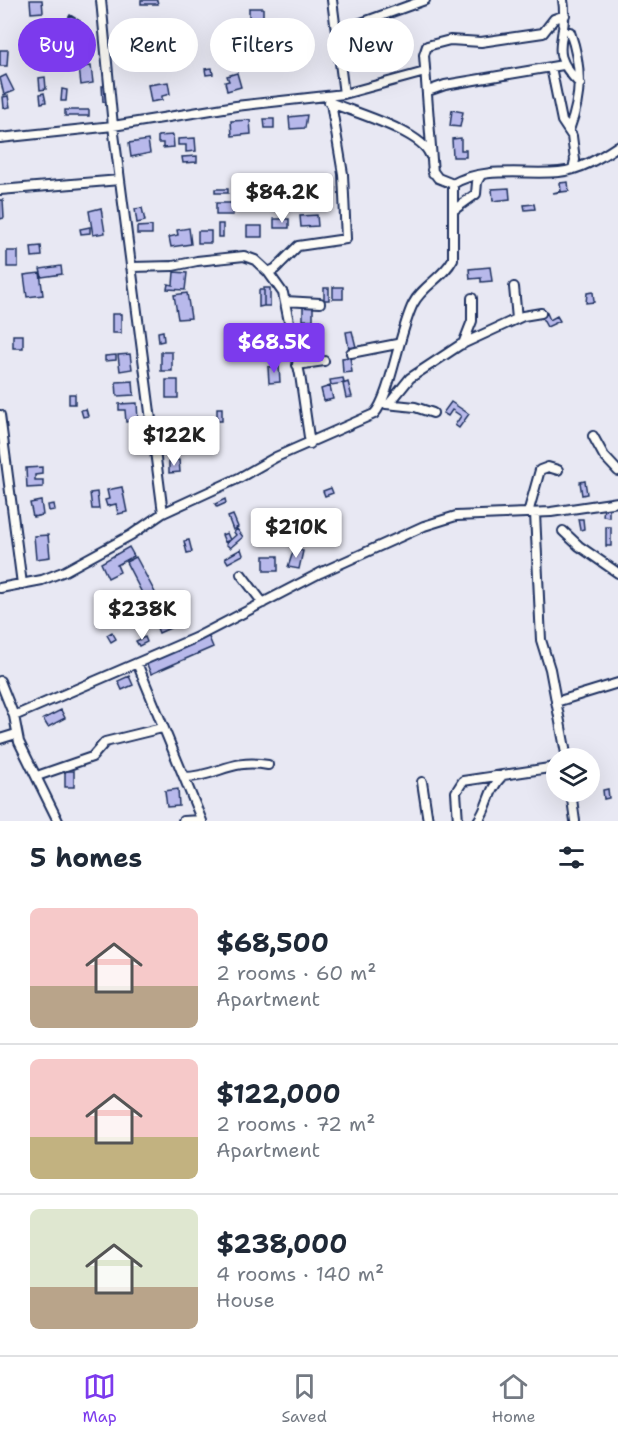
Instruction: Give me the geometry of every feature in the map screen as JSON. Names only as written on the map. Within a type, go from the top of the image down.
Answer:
[{"type":"street","points":[[101,0],[113,126],[164,513]]},
{"type":"street","points":[[375,18],[426,0]]},
{"type":"street","points":[[563,0],[564,34],[560,45],[563,65],[580,84]]},
{"type":"street","points":[[333,1],[335,18]]},
{"type":"street","points":[[433,173],[425,49],[431,44],[464,39],[481,42],[543,33],[554,19],[564,15]]},
{"type":"street","points":[[569,130],[577,107],[580,84],[570,32]]},
{"type":"street","points":[[428,92],[445,85],[563,65]]},
{"type":"street","points":[[551,67],[562,121],[569,130],[574,153],[573,169]]},
{"type":"street","points":[[341,72],[344,94]]},
{"type":"street","points":[[0,138],[113,126],[236,106],[344,94],[425,72]]},
{"type":"street","points":[[316,98],[389,126],[420,142],[429,151],[433,173],[438,178],[453,184],[481,175],[573,169],[598,159],[618,146]]},
{"type":"street","points":[[268,272],[275,269],[298,246],[346,239],[343,174],[331,103]]},
{"type":"street","points":[[454,209],[477,194],[477,182],[481,175]]},
{"type":"street","points":[[0,190],[120,180]]},
{"type":"street","points":[[386,404],[397,344],[413,303],[453,259],[451,228],[454,209],[453,184]]},
{"type":"street","points":[[131,267],[173,266],[244,256],[252,258],[268,272],[279,284],[285,301],[309,444]]},
{"type":"street","points":[[514,287],[517,319]]},
{"type":"street","points":[[463,344],[472,321],[472,298]]},
{"type":"street","points":[[285,301],[320,303]]},
{"type":"street","points":[[0,588],[65,571],[131,535],[164,513],[239,478],[276,457],[374,414],[410,378],[463,344],[517,319],[541,313]]},
{"type":"street","points":[[351,353],[397,344]]},
{"type":"street","points":[[297,365],[324,361]]},
{"type":"street","points":[[386,404],[415,407],[433,413]]},
{"type":"street","points":[[0,415],[1,437],[22,584]]},
{"type":"street","points":[[592,436],[604,456],[618,471]]},
{"type":"street","points":[[558,470],[548,467],[540,470],[531,513],[541,640],[550,669],[565,748]]},
{"type":"street","points":[[14,716],[195,638],[396,537],[424,526],[456,516],[531,513],[618,502]]},
{"type":"street","points":[[563,531],[579,546],[618,573]]},
{"type":"street","points":[[241,574],[263,603]]},
{"type":"street","points":[[137,663],[202,820],[183,821]]},
{"type":"street","points":[[0,681],[14,716],[16,734],[58,821]]},
{"type":"street","points":[[556,702],[618,683]]},
{"type":"street","points":[[37,776],[92,757],[105,742],[162,728]]},
{"type":"street","points":[[0,739],[16,734]]},
{"type":"street","points":[[184,777],[198,776],[242,762],[268,765]]},
{"type":"street","points":[[458,821],[455,799],[460,783],[546,768]]},
{"type":"street","points":[[478,821],[487,804],[492,787],[504,774]]},
{"type":"street","points":[[422,782],[428,821]]},
{"type":"street","points":[[572,802],[575,821]]},
{"type":"building","points":[[30,0],[42,0],[43,12],[31,13]]},
{"type":"building","points":[[141,0],[157,0],[158,4],[141,4]]},
{"type":"building","points":[[249,8],[263,8],[263,18],[249,18]]},
{"type":"building","points":[[0,50],[8,50],[7,66],[0,66]]},
{"type":"building","points":[[210,68],[213,74],[206,75],[205,69]]},
{"type":"building","points":[[80,72],[92,72],[93,83],[81,85]]},
{"type":"building","points":[[237,73],[241,87],[227,91],[225,82],[229,81],[227,76]]},
{"type":"building","points":[[6,75],[14,91],[4,95],[0,78]]},
{"type":"building","points":[[45,77],[46,89],[40,90],[39,78]]},
{"type":"building","points":[[168,82],[170,94],[162,96],[162,100],[151,102],[148,85]]},
{"type":"building","points":[[102,86],[106,86],[108,102],[103,102]]},
{"type":"building","points":[[62,89],[67,90],[66,101],[61,101]]},
{"type":"building","points":[[44,93],[46,102],[41,103],[40,94]]},
{"type":"building","points":[[8,96],[10,107],[4,108],[3,97]]},
{"type":"building","points":[[65,110],[89,110],[89,116],[65,116]]},
{"type":"building","points":[[452,110],[463,112],[460,127],[450,126]]},
{"type":"building","points":[[307,115],[305,128],[290,129],[289,117]]},
{"type":"building","points":[[264,119],[274,119],[274,128],[265,128]]},
{"type":"building","points":[[250,120],[251,134],[232,136],[231,121]]},
{"type":"building","points":[[173,135],[174,147],[163,148],[163,143],[158,143],[158,136]]},
{"type":"building","points":[[195,138],[196,151],[186,152],[186,145],[178,145],[178,139]]},
{"type":"building","points":[[461,138],[461,150],[466,150],[466,157],[453,157],[452,139]]},
{"type":"building","points":[[148,140],[150,153],[131,157],[129,143]]},
{"type":"building","points":[[197,156],[197,162],[183,163],[182,157]]},
{"type":"building","points":[[568,182],[569,191],[553,193],[561,191],[560,183]]},
{"type":"building","points":[[509,188],[510,199],[493,201],[492,189]]},
{"type":"building","points":[[215,189],[228,189],[228,193],[215,193]]},
{"type":"building","points":[[0,200],[3,200],[4,218],[0,219]]},
{"type":"building","points":[[216,203],[233,203],[233,215],[216,215]]},
{"type":"building","points":[[534,204],[535,209],[525,210],[524,205]]},
{"type":"building","points":[[101,208],[105,233],[93,235],[89,211]]},
{"type":"building","points":[[142,208],[145,221],[137,223],[135,209]]},
{"type":"building","points":[[317,215],[318,226],[301,227],[300,216]]},
{"type":"building","points":[[274,219],[289,219],[289,228],[274,228]]},
{"type":"building","points":[[218,224],[223,224],[223,237],[218,237]]},
{"type":"building","points":[[152,226],[152,234],[137,234],[137,227]]},
{"type":"building","points":[[247,226],[262,226],[262,237],[247,237]]},
{"type":"building","points":[[90,227],[90,233],[81,234],[80,229]]},
{"type":"building","points":[[189,228],[191,244],[171,247],[169,237],[178,235],[177,230]]},
{"type":"building","points":[[198,231],[211,231],[211,243],[198,243]]},
{"type":"building","points":[[41,246],[42,256],[32,257],[31,247]]},
{"type":"building","points":[[7,251],[18,251],[18,267],[7,267]]},
{"type":"building","points":[[61,266],[62,274],[42,277],[40,269]]},
{"type":"building","points":[[490,267],[492,281],[481,282],[481,278],[470,279],[469,269]]},
{"type":"building","points":[[174,272],[187,273],[185,290],[167,289],[168,284],[173,285]]},
{"type":"building","points":[[40,273],[43,295],[27,297],[24,275]]},
{"type":"building","points":[[333,287],[343,287],[343,299],[333,299]]},
{"type":"building","points":[[264,288],[270,288],[270,306],[264,306]]},
{"type":"building","points":[[324,288],[329,288],[329,300],[324,300]]},
{"type":"building","points":[[259,290],[264,290],[264,306],[259,307]]},
{"type":"building","points":[[593,292],[594,302],[586,303],[587,293]]},
{"type":"building","points":[[187,293],[191,318],[178,319],[174,295]]},
{"type":"building","points":[[303,306],[313,306],[313,320],[303,320]]},
{"type":"building","points":[[547,313],[550,320],[557,316],[560,321],[547,327],[541,316]]},
{"type":"building","points":[[112,314],[121,314],[121,333],[112,333]]},
{"type":"building","points":[[163,331],[164,341],[159,342],[158,332]]},
{"type":"building","points":[[352,331],[356,347],[349,349],[346,332]]},
{"type":"building","points":[[13,335],[23,335],[23,348],[13,348]]},
{"type":"building","points":[[267,340],[277,340],[277,358],[264,358]]},
{"type":"building","points":[[250,343],[255,343],[256,353],[250,353]]},
{"type":"building","points":[[161,352],[172,352],[172,371],[161,371]]},
{"type":"building","points":[[130,354],[132,369],[120,371],[118,355]]},
{"type":"building","points":[[116,355],[116,360],[105,361],[105,356]]},
{"type":"building","points":[[350,357],[352,372],[343,373],[342,358]]},
{"type":"building","points":[[279,366],[280,382],[269,383],[268,367]]},
{"type":"building","points":[[343,378],[344,383],[331,385],[330,380]]},
{"type":"building","points":[[166,380],[178,380],[178,398],[166,398]]},
{"type":"building","points":[[133,381],[134,395],[117,396],[116,382]]},
{"type":"building","points":[[348,382],[352,397],[346,398],[343,384]]},
{"type":"building","points":[[330,386],[333,399],[324,401],[321,389]]},
{"type":"building","points":[[69,394],[75,394],[75,404],[69,404]]},
{"type":"building","points":[[451,402],[469,414],[459,428],[455,425],[461,416],[452,410],[448,416],[443,413]]},
{"type":"building","points":[[137,403],[138,421],[126,422],[125,410],[119,410],[119,404]]},
{"type":"building","points":[[217,408],[222,408],[222,421],[211,421],[211,417],[217,417]]},
{"type":"building","points":[[86,409],[88,416],[83,417],[81,410]]},
{"type":"building","points":[[184,429],[187,448],[174,450],[171,431]]},
{"type":"building","points":[[179,460],[180,472],[169,473],[169,461]]},
{"type":"building","points":[[42,467],[42,474],[35,475],[35,480],[43,480],[43,487],[27,488],[26,468]]},
{"type":"building","points":[[585,481],[587,494],[582,495],[580,482]]},
{"type":"building","points":[[122,487],[127,512],[118,514],[116,504],[107,506],[105,500],[109,499],[107,490]]},
{"type":"building","points":[[331,488],[333,493],[325,496],[323,491]]},
{"type":"building","points":[[97,492],[99,509],[92,509],[90,493]]},
{"type":"building","points":[[225,499],[226,503],[217,507],[215,504]]},
{"type":"building","points":[[41,501],[43,515],[33,517],[30,503]]},
{"type":"building","points":[[54,504],[55,510],[49,511],[48,505]]},
{"type":"building","points":[[604,507],[609,507],[609,517],[603,516]]},
{"type":"building","points":[[233,515],[238,527],[233,530],[228,517]]},
{"type":"building","points":[[578,519],[583,519],[584,529],[580,530]]},
{"type":"building","points":[[606,527],[611,527],[611,546],[606,546]]},
{"type":"building","points":[[237,529],[243,537],[230,548],[226,544],[236,535],[234,532]]},
{"type":"building","points":[[227,533],[230,540],[225,542],[222,535]]},
{"type":"building","points":[[48,535],[50,557],[36,559],[34,536]]},
{"type":"building","points":[[189,540],[192,552],[187,553],[184,541]]},
{"type":"building","points":[[129,547],[134,556],[117,565],[120,572],[108,578],[101,563]]},
{"type":"building","points":[[241,549],[243,555],[228,563],[225,558]]},
{"type":"building","points":[[294,549],[303,551],[299,569],[288,567]]},
{"type":"building","points":[[264,556],[278,556],[278,571],[264,571]]},
{"type":"building","points":[[136,557],[167,615],[156,620],[126,562]]},
{"type":"building","points":[[168,623],[170,628],[159,633],[157,628]]},
{"type":"building","points":[[112,632],[116,639],[111,642],[107,635]]},
{"type":"building","points":[[208,635],[213,647],[151,674],[146,662]]},
{"type":"building","points":[[145,637],[147,642],[139,646],[136,641]]},
{"type":"building","points":[[129,676],[133,685],[122,690],[118,681]]},
{"type":"building","points":[[61,710],[65,718],[48,727],[43,719]]},
{"type":"building","points":[[65,771],[74,771],[74,787],[65,787]]},
{"type":"building","points":[[178,789],[179,806],[167,807],[165,791]]},
{"type":"building","points":[[608,789],[609,798],[604,799],[603,790]]}]
